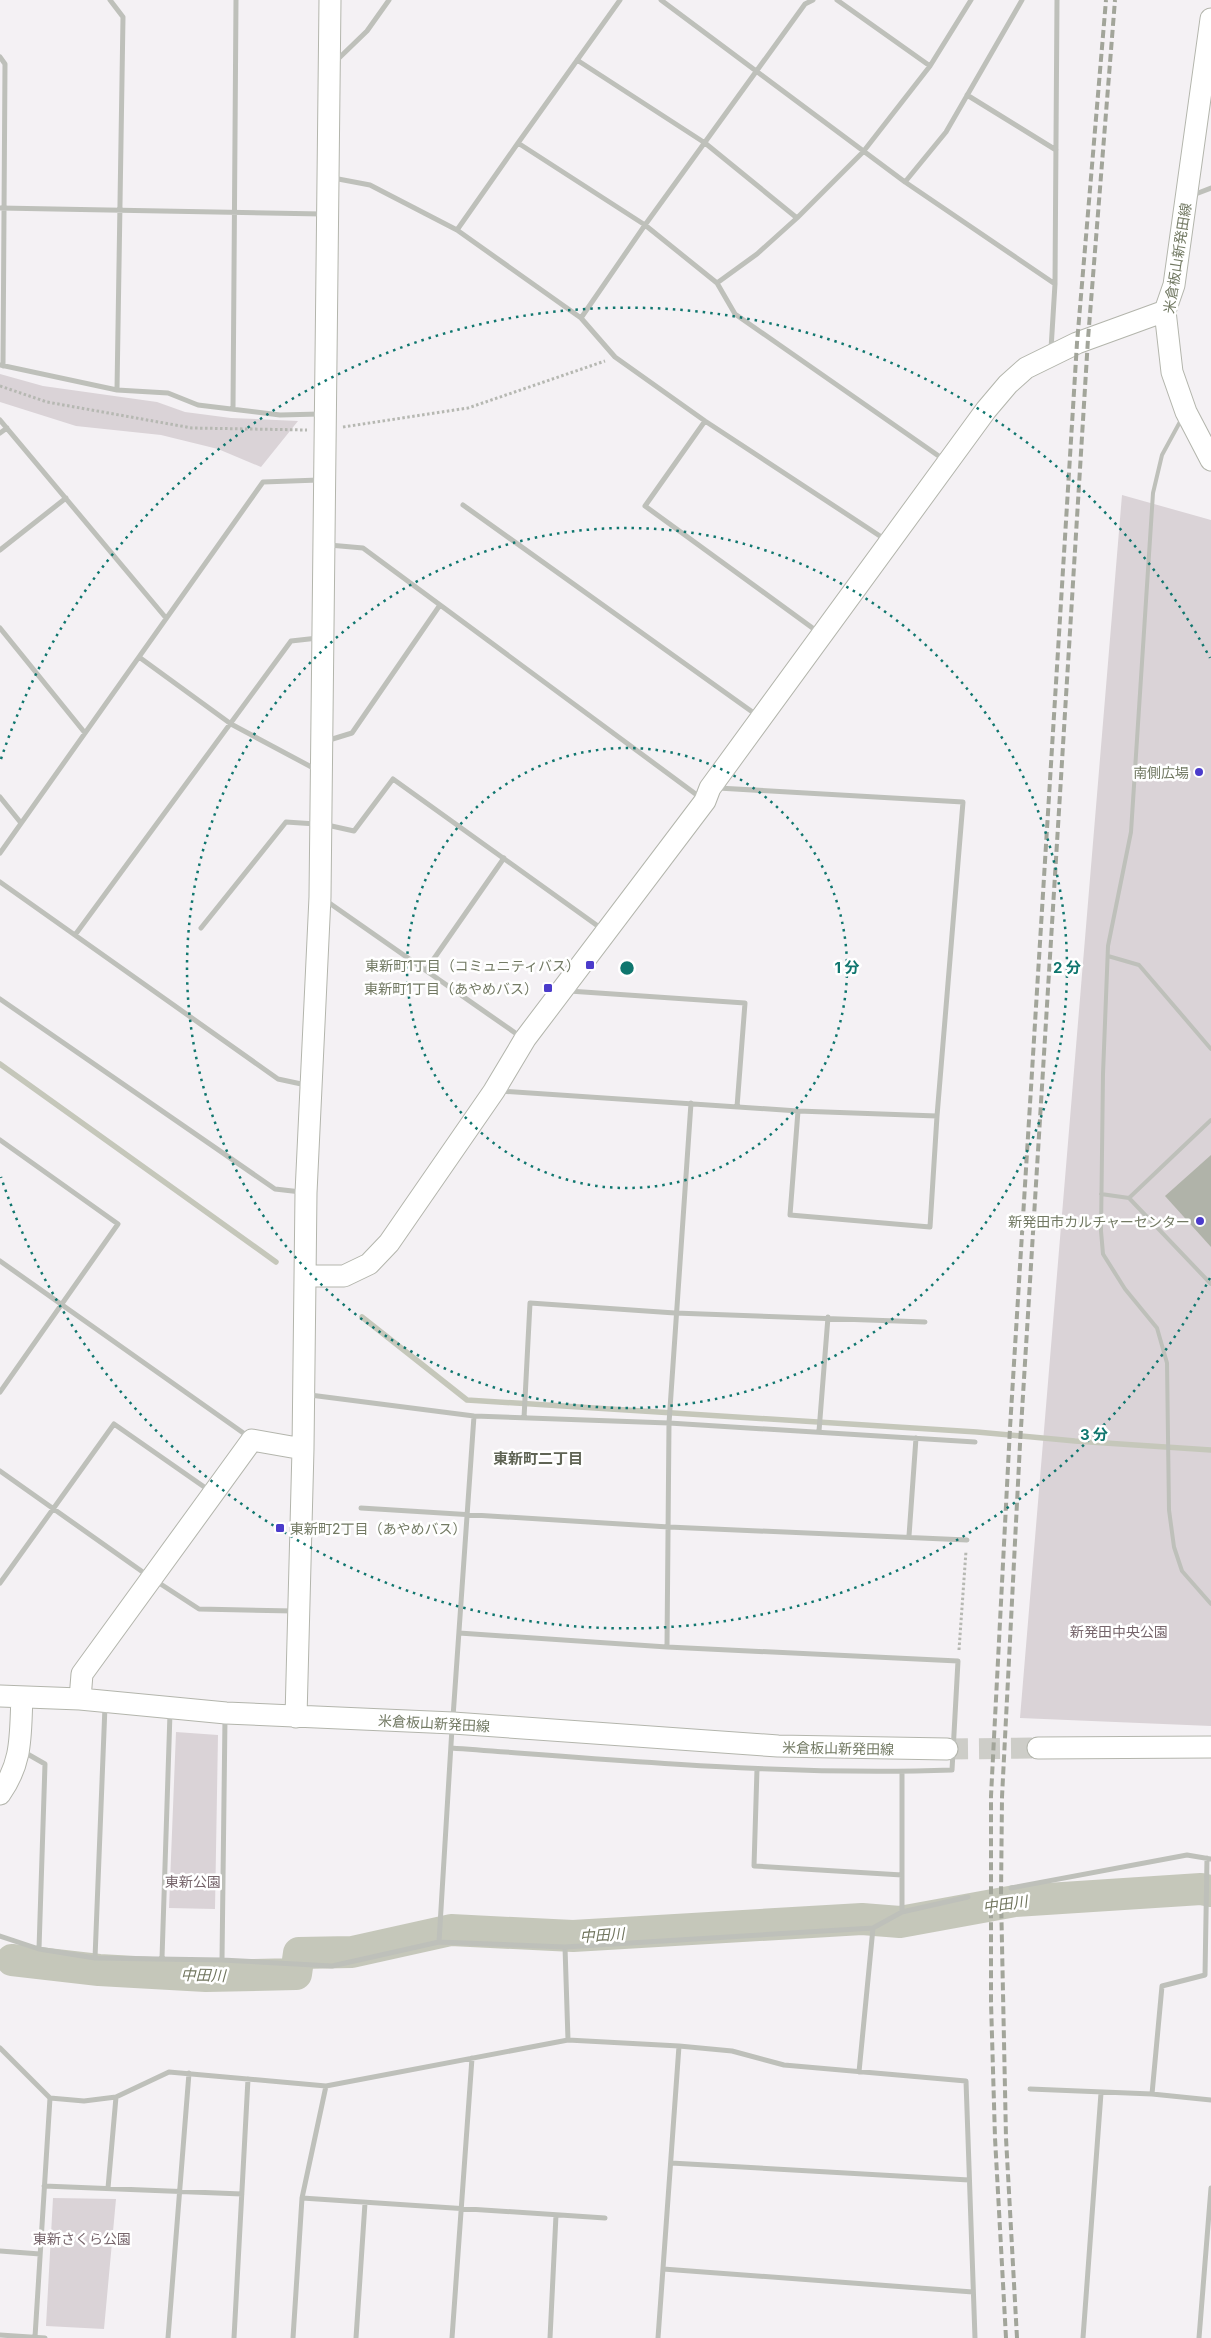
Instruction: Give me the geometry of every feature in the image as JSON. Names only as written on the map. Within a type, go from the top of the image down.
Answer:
[{"type":"street","points":[[110,0],[123,17],[116,390]]},
{"type":"street","points":[[233,410],[236,0]]},
{"type":"street","points":[[296,1717],[304,1449],[306,1193],[320,897],[330,0]]},
{"type":"street","points":[[329,68],[367,31],[389,0]]},
{"type":"street","points":[[457,230],[620,0]]},
{"type":"street","points":[[661,0],[756,73],[905,182],[1055,284]]},
{"type":"street","points":[[581,318],[645,225],[805,4],[813,0]]},
{"type":"street","points":[[838,0],[930,66]]},
{"type":"street","points":[[717,283],[758,254],[864,152],[930,66],[971,0]]},
{"type":"street","points":[[905,182],[946,132],[1022,0]]},
{"type":"street","points":[[1050,355],[1055,284],[1057,0]]},
{"type":"street","name":"米倉板山新発田線","points":[[1211,19],[1174,285],[1165,310],[1172,372],[1186,412],[1211,460]]},
{"type":"street","points":[[0,57],[5,64],[1,365],[116,390],[168,393],[198,405],[280,415],[326,414]]},
{"type":"street","points":[[577,60],[706,143],[797,218]]},
{"type":"street","points":[[967,95],[1056,150]]},
{"type":"street","points":[[518,143],[645,225],[717,283],[735,314],[948,462]]},
{"type":"street","points":[[328,177],[370,185],[457,230],[581,318],[615,357],[705,421],[888,542]]},
{"type":"street","points":[[1187,197],[1211,188]]},
{"type":"street","points":[[2,208],[328,214]]},
{"type":"street","points":[[306,1276],[344,1276],[369,1264],[390,1243],[494,1091],[525,1039],[707,794],[760,717],[888,542],[1008,384],[1026,368],[1050,355],[1114,328],[1165,310]]},
{"type":"street","points":[[0,420],[166,618]]},
{"type":"street","points":[[705,421],[645,506],[821,634]]},
{"type":"street","points":[[0,434],[7,428]]},
{"type":"street","points":[[0,854],[263,482],[325,480]]},
{"type":"street","points":[[0,550],[66,498]]},
{"type":"street","points":[[463,504],[760,717]]},
{"type":"street","points":[[324,545],[364,548],[440,605],[707,794],[963,802],[937,1116],[930,1227],[790,1215],[798,1111]]},
{"type":"street","points":[[322,742],[352,733],[440,605]]},
{"type":"street","points":[[0,628],[85,733]]},
{"type":"street","points":[[75,935],[291,641],[323,637]]},
{"type":"street","points":[[139,657],[231,724],[322,773]]},
{"type":"street","points":[[201,928],[286,822],[321,824],[354,831],[393,779],[606,932]]},
{"type":"street","points":[[0,797],[21,823]]},
{"type":"street","points":[[426,970],[504,858]]},
{"type":"street","points":[[0,882],[278,1079],[311,1087]]},
{"type":"street","points":[[320,897],[525,1039]]},
{"type":"street","points":[[561,990],[745,1003],[737,1107]]},
{"type":"street","points":[[0,999],[275,1189],[306,1193]]},
{"type":"street","points":[[494,1091],[798,1111],[937,1116]]},
{"type":"street","points":[[667,1647],[669,1423],[675,1312],[691,1103]]},
{"type":"street","points":[[0,1140],[118,1224],[0,1392]]},
{"type":"street","points":[[0,1261],[252,1440],[304,1449]]},
{"type":"street","points":[[524,1418],[530,1303],[675,1312],[925,1322]]},
{"type":"street","points":[[819,1431],[828,1317]]},
{"type":"street","points":[[304,1394],[474,1416],[669,1423],[975,1442]]},
{"type":"street","points":[[439,1942],[474,1416]]},
{"type":"street","points":[[0,1583],[114,1424],[213,1493]]},
{"type":"street","points":[[909,1536],[916,1438]]},
{"type":"street","points":[[80,1699],[82,1674],[252,1440]]},
{"type":"street","points":[[0,1471],[152,1578],[200,1609],[300,1612]]},
{"type":"street","points":[[361,1508],[669,1527],[967,1540]]},
{"type":"street","points":[[451,1748],[757,1769],[902,1772],[952,1770],[958,1660],[667,1647],[459,1633]]},
{"type":"street","name":"米倉板山新発田線","points":[[0,1696],[80,1699],[226,1713],[453,1723],[778,1746],[947,1749]]},
{"type":"street","points":[[0,1794],[15,1770],[20,1749],[22,1697]]},
{"type":"street","points":[[95,1958],[105,1702]]},
{"type":"street","points":[[162,1958],[170,1708]]},
{"type":"street","points":[[222,1960],[226,1713]]},
{"type":"street","points":[[1038,1748],[1211,1747]]},
{"type":"street","points":[[20,1749],[46,1764],[39,1949]]},
{"type":"street","points":[[757,1769],[754,1866],[902,1875]]},
{"type":"street","points":[[902,1772],[902,1912]]},
{"type":"street","points":[[1011,1888],[1187,1855],[1209,1859],[1205,1975],[1162,1986],[1152,2094]]},
{"type":"street","points":[[0,1936],[39,1949],[95,1958],[222,1960],[332,1966],[439,1942],[565,1947],[873,1928],[902,1912],[968,1898]]},
{"type":"street","points":[[859,2072],[873,1928]]},
{"type":"street","points":[[565,1947],[568,2040]]},
{"type":"street","points":[[0,2048],[50,2098],[84,2101],[116,2097],[170,2072],[189,2072],[326,2086],[568,2040],[732,2051],[784,2065],[966,2081],[975,2338]]},
{"type":"street","points":[[658,2338],[679,2046]]},
{"type":"street","points":[[452,2338],[472,2058]]},
{"type":"street","points":[[168,2338],[189,2072]]},
{"type":"street","points":[[234,2338],[248,2078]]},
{"type":"street","points":[[294,2338],[302,2198],[326,2086]]},
{"type":"street","points":[[1030,2089],[1152,2094],[1211,2100]]},
{"type":"street","points":[[1083,2338],[1100,2093]]},
{"type":"street","points":[[108,2188],[116,2097]]},
{"type":"street","points":[[35,2337],[50,2098]]},
{"type":"street","points":[[671,2163],[970,2180]]},
{"type":"street","points":[[44,2186],[242,2194]]},
{"type":"street","points":[[1199,2338],[1211,2188]]},
{"type":"street","points":[[302,2198],[461,2210],[605,2218]]},
{"type":"street","points":[[356,2338],[365,2203]]},
{"type":"street","points":[[550,2338],[556,2215]]},
{"type":"street","points":[[0,2252],[40,2254]]},
{"type":"street","points":[[663,2269],[973,2292]]},
{"type":"street","points":[[0,2335],[45,2338]]},
{"type":"lane","points":[[1186,412],[1162,455],[1153,493],[1131,832],[1108,956],[1103,1074],[1103,1254],[1125,1289],[1157,1328],[1167,1364],[1169,1510],[1174,1547],[1182,1570],[1211,1604]]},
{"type":"lane","points":[[1108,956],[1140,965],[1211,1049]]},
{"type":"lane","points":[[1130,1198],[1211,1120]]},
{"type":"lane","points":[[1102,1194],[1130,1198],[1211,1284]]},
{"type":"path","points":[[958,1660],[967,1540]]},
{"type":"green space","points":[[0,374],[43,386],[157,402],[185,412],[231,418],[298,421],[261,467],[218,449],[161,435],[76,426],[0,402]]},
{"type":"green space","name":"新発田中央公園","points":[[1122,495],[1211,520],[1211,1726],[1020,1718]]},
{"type":"green space","name":"東新公園","points":[[176,1732],[218,1735],[215,1909],[169,1908]]},
{"type":"green space","name":"東新さくら公園","points":[[53,2198],[116,2199],[104,2329],[46,2326]]},
{"type":"building","name":"新発田市カルチャーセンター","points":[[1211,1155],[1211,1247],[1165,1196]]},
{"type":"waterway","points":[[0,1064],[276,1262]]},
{"type":"waterway","points":[[362,1317],[467,1400],[977,1432],[1211,1450]]},
{"type":"waterway","name":"中田川","points":[[12,1960],[99,1970],[206,1976],[296,1974],[299,1953],[352,1952],[451,1930],[573,1936],[862,1919],[900,1922],[1015,1901],[1201,1889],[1211,1891]]},
{"type":"tunnel","points":[[947,1749],[1038,1748]]},
{"type":"railway","points":[[1006,2338],[995,2138],[991,2002],[991,1796],[1010,1428],[1077,343],[1106,0]]},
{"type":"railway","points":[[1017,2338],[1006,2138],[1001,1896],[1002,1797],[1020,1444],[1088,339],[1115,0]]},
{"type":"place","name":"南側広場","points":[[1199,772]]},
{"type":"place","name":"東新町1丁目（コミュニティバス）","points":[[590,965]]},
{"type":"place","name":"東新町1丁目（あやめバス）","points":[[548,988]]},
{"type":"place","name":"新発田市カルチャーセンター","points":[[1200,1221]]},
{"type":"place","name":"東新町2丁目（あやめバス）","points":[[280,1528]]},
{"type":"district","name":"東新町二丁目","points":[[538,1458]]}]
